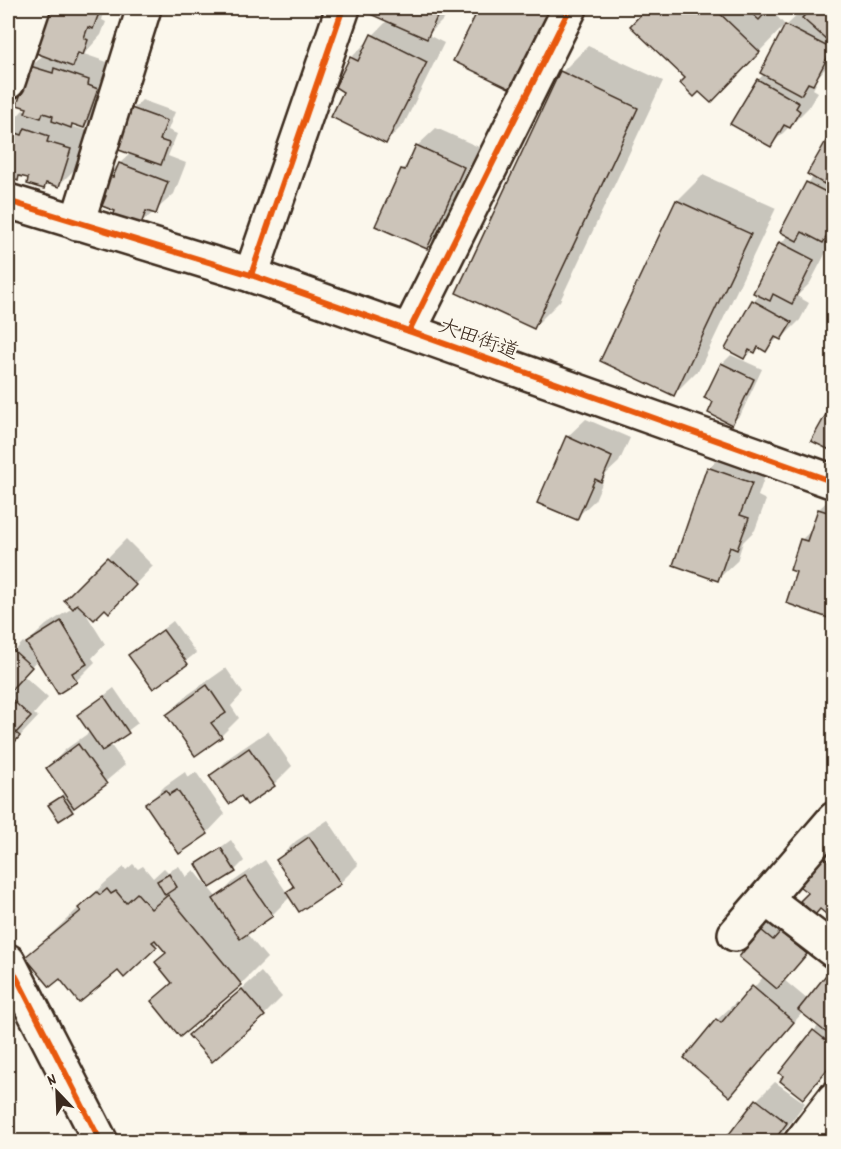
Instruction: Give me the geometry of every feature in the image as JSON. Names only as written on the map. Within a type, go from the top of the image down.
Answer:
[{"type":"street","points":[[8,82],[33,8]]},
{"type":"street","points":[[77,223],[144,8]]},
{"type":"street","points":[[251,275],[342,8]]},
{"type":"street","points":[[409,331],[570,8]]},
{"type":"street","name":"大田街道","points":[[8,201],[251,275],[834,482]]},
{"type":"street","points":[[735,934],[834,819]]},
{"type":"street","points":[[766,899],[834,951]]},
{"type":"street","points":[[8,961],[101,1142]]},
{"type":"street","points":[[801,1142],[834,1099]]},
{"type":"building","points":[[47,8],[96,8],[95,11],[99,13],[93,29],[88,27],[84,38],[88,40],[83,55],[78,53],[73,67],[36,53],[39,46],[34,44]]},
{"type":"building","points":[[373,8],[441,8],[427,39],[370,14]]},
{"type":"building","points":[[479,8],[554,8],[515,91],[453,61]]},
{"type":"building","points":[[647,8],[714,8],[760,52],[711,103],[699,92],[694,97],[680,83],[685,78],[630,26]]},
{"type":"building","points":[[746,8],[770,8],[759,20]]},
{"type":"building","points":[[812,8],[834,8],[834,46],[802,18]]},
{"type":"building","points":[[785,25],[832,49],[813,85],[808,83],[801,95],[760,73]]},
{"type":"building","points":[[371,34],[427,62],[386,144],[331,117],[343,92],[335,87],[350,57],[358,61]]},
{"type":"building","points":[[30,66],[53,73],[54,68],[89,80],[88,85],[98,89],[84,128],[72,124],[71,128],[52,121],[53,116],[43,113],[41,118],[25,113],[27,108],[17,105]]},
{"type":"building","points":[[560,71],[638,108],[534,329],[456,293]]},
{"type":"building","points":[[757,79],[799,103],[796,108],[800,111],[790,128],[784,125],[771,147],[730,124]]},
{"type":"building","points":[[131,108],[167,121],[160,140],[169,143],[161,165],[116,149]]},
{"type":"building","points":[[834,127],[834,176],[829,174],[824,184],[807,174]]},
{"type":"building","points":[[25,128],[49,136],[47,142],[71,149],[59,187],[46,183],[44,189],[27,184],[28,178],[19,176],[18,181],[8,177],[8,130],[22,135]]},
{"type":"building","points":[[416,145],[464,167],[427,249],[375,226],[401,169],[405,170]]},
{"type":"building","points":[[119,163],[168,182],[156,214],[146,211],[140,227],[113,217],[115,211],[102,206],[106,196],[98,193],[105,175],[113,177]]},
{"type":"building","points":[[806,182],[834,196],[834,223],[823,243],[802,232],[797,241],[780,232]]},
{"type":"building","points":[[676,200],[751,234],[674,396],[600,361]]},
{"type":"building","points":[[779,242],[814,260],[792,304],[773,294],[770,301],[753,293]]},
{"type":"building","points":[[752,300],[792,322],[781,340],[775,337],[766,352],[758,347],[755,353],[749,350],[744,359],[725,349]]},
{"type":"building","points":[[721,363],[754,379],[732,425],[708,413],[713,402],[704,398]]},
{"type":"building","points":[[834,400],[834,452],[811,441]]},
{"type":"building","points":[[566,436],[612,457],[601,482],[595,479],[577,520],[537,503]]},
{"type":"building","points":[[707,467],[752,483],[740,515],[749,518],[737,550],[730,547],[718,581],[673,565]]},
{"type":"building","points":[[818,509],[834,514],[834,611],[831,619],[786,603],[796,572],[790,570],[800,539],[807,541]]},
{"type":"building","points":[[107,557],[136,585],[109,613],[105,609],[94,620],[77,604],[73,609],[64,600]]},
{"type":"building","points":[[61,621],[87,664],[72,673],[77,682],[58,694],[26,643]]},
{"type":"building","points":[[163,630],[188,664],[153,689],[128,655]]},
{"type":"building","points":[[13,650],[32,667],[8,693],[8,656]]},
{"type":"building","points":[[207,685],[226,713],[211,723],[222,737],[195,756],[166,715]]},
{"type":"building","points":[[8,696],[31,717],[16,733],[20,736],[8,750]]},
{"type":"building","points":[[104,696],[129,733],[102,751],[77,715]]},
{"type":"building","points":[[78,744],[107,784],[74,808],[46,768]]},
{"type":"building","points":[[249,748],[275,786],[247,805],[241,796],[229,804],[209,776]]},
{"type":"building","points":[[166,790],[169,795],[177,790],[208,834],[179,854],[145,804]]},
{"type":"building","points":[[62,796],[73,812],[59,821],[48,805]]},
{"type":"building","points":[[309,837],[341,884],[299,912],[286,892],[294,887],[276,860]]},
{"type":"building","points":[[221,848],[236,872],[210,888],[196,864]]},
{"type":"building","points":[[822,855],[834,866],[831,918],[820,909],[815,915],[800,901],[808,893],[796,884]]},
{"type":"building","points":[[169,874],[177,887],[165,895],[157,881]]},
{"type":"building","points":[[246,877],[273,916],[240,939],[213,899]]},
{"type":"building","points":[[107,889],[111,894],[116,891],[126,903],[137,893],[151,909],[168,895],[242,985],[180,1037],[151,1001],[172,983],[155,962],[166,953],[155,940],[152,942],[157,947],[124,978],[118,971],[79,1003],[60,979],[50,987],[25,957],[81,911],[78,908],[97,892],[100,895]]},
{"type":"building","points":[[761,930],[773,940],[780,932],[807,954],[777,989],[739,957]]},
{"type":"building","points":[[830,970],[834,972],[833,1038],[798,1010]]},
{"type":"building","points":[[752,986],[794,1022],[730,1097],[684,1058],[716,1019],[721,1023]]},
{"type":"building","points":[[242,989],[265,1016],[212,1062],[188,1035]]},
{"type":"building","points":[[813,1030],[832,1045],[829,1048],[834,1052],[834,1061],[803,1099],[780,1081],[783,1076],[779,1073]]},
{"type":"building","points":[[756,1099],[787,1123],[773,1142],[723,1142]]},
{"type":"cycle path","points":[[251,275],[343,8]]},
{"type":"cycle path","points":[[409,331],[570,8]]},
{"type":"cycle path","points":[[8,201],[251,275],[834,482]]},
{"type":"cycle path","points":[[8,961],[101,1142]]}]
